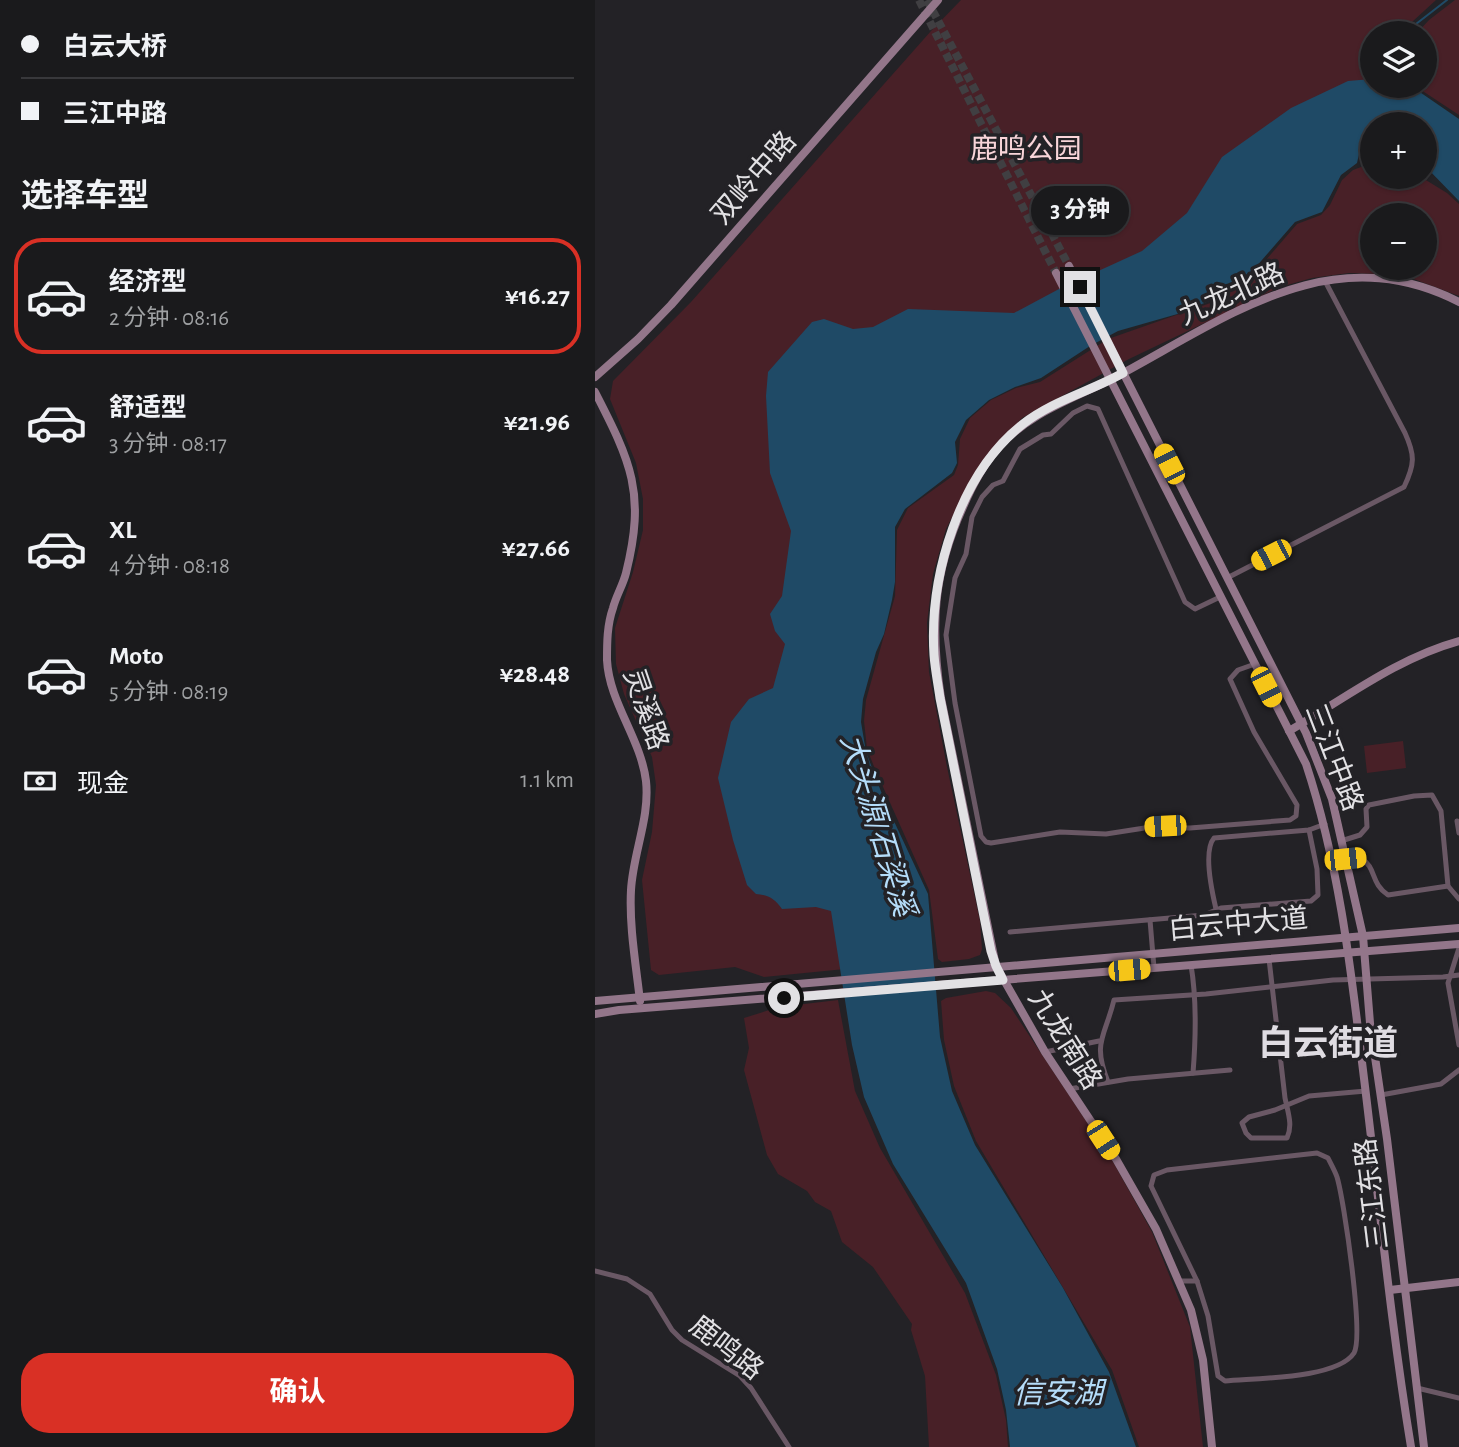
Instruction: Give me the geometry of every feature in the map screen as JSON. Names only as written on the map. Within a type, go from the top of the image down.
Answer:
[{"type":"main road","name":"双岭中路","points":[[595,377],[638,340],[671,305],[938,0]]},
{"type":"main road","name":"三江中路","points":[[1069,265],[1301,724],[1332,799],[1363,936]]},
{"type":"main road","name":"三江中路","points":[[1056,274],[1306,764],[1325,824],[1346,937]]},
{"type":"main road","name":"九龙北路","points":[[1111,380],[1153,354],[1282,291],[1325,281],[1346,278],[1390,279],[1422,286],[1459,302]]},
{"type":"main road","name":"九龙南路","points":[[1111,380],[1024,423],[997,449],[973,483],[955,524],[940,569],[934,618],[934,656],[940,698],[996,966],[1045,1052],[1118,1163],[1155,1226],[1191,1310],[1203,1360],[1212,1447]]},
{"type":"main road","name":"灵溪路","points":[[595,392],[624,453],[636,503],[636,522],[625,577],[610,617],[607,664],[614,690],[635,739],[646,781],[645,822],[634,857],[631,892],[641,1009]]},
{"type":"main road","points":[[1289,732],[1377,677],[1441,646],[1459,641]]},
{"type":"main road","name":"白云中大道","points":[[595,1001],[1459,928]]},
{"type":"main road","name":"三江东路","points":[[1363,936],[1370,1023],[1424,1447]]},
{"type":"main road","name":"三江东路","points":[[1346,937],[1411,1447]]},
{"type":"main road","name":"白云中大道","points":[[595,1014],[1350,952],[1459,946]]},
{"type":"main road","points":[[1390,1290],[1459,1282]]},
{"type":"street","points":[[1227,578],[1403,486],[1411,474],[1413,450],[1325,281]]},
{"type":"street","points":[[1220,597],[1195,609],[1185,602],[1098,409],[1087,406],[1073,413],[1051,434],[1029,442],[1014,458],[1003,481],[993,485],[982,497],[972,517],[966,554],[955,578],[946,635],[955,703],[981,836],[991,844],[1060,832],[1106,834],[1151,827],[1190,828],[1290,820],[1296,816],[1297,805],[1254,732],[1230,679],[1238,670],[1255,664]]},
{"type":"street","points":[[957,772],[970,769]]},
{"type":"street","points":[[1341,841],[1360,835],[1367,827],[1366,809],[1369,805],[1432,795],[1441,811],[1448,886],[1459,899]]},
{"type":"street","points":[[1457,821],[1459,833]]},
{"type":"street","points":[[1216,909],[1209,847],[1214,838],[1309,830],[1325,824]]},
{"type":"street","points":[[1010,932],[1206,915],[1216,909],[1315,899],[1318,895],[1317,869],[1309,830]]},
{"type":"street","points":[[1345,859],[1361,858],[1369,863],[1378,888],[1388,895],[1448,886]]},
{"type":"street","points":[[1150,920],[1154,968]]},
{"type":"street","points":[[1459,946],[1448,983],[1459,1045]]},
{"type":"street","points":[[1269,959],[1286,1104],[1292,1129],[1287,1139],[1261,1140],[1251,1138],[1246,1133],[1243,1123],[1248,1117],[1286,1104],[1309,1096],[1366,1091]]},
{"type":"street","points":[[1191,965],[1196,1030],[1193,1073]]},
{"type":"street","points":[[1108,1082],[1102,1066],[1099,1041],[1114,999],[1195,995],[1366,978],[1459,975]]},
{"type":"street","points":[[1045,1052],[1099,1041]]},
{"type":"street","points":[[1069,1089],[1108,1082],[1230,1070]]},
{"type":"street","points":[[1381,1095],[1441,1084],[1459,1070]]},
{"type":"street","points":[[1317,1153],[1328,1158],[1337,1178],[1352,1270],[1358,1339],[1354,1353],[1339,1365],[1318,1372],[1225,1381],[1218,1376],[1209,1316],[1197,1281],[1151,1186],[1154,1175],[1167,1170],[1317,1153]]},
{"type":"street","name":"鹿鸣路","points":[[595,1271],[627,1279],[650,1294],[672,1330],[682,1340],[740,1376],[751,1388],[789,1447]]},
{"type":"street","points":[[1179,1281],[1197,1281]]},
{"type":"street","points":[[1417,1388],[1459,1398]]},
{"type":"green space","name":"鹿鸣公园","points":[[961,0],[1436,0],[1413,21],[1360,21],[1360,94],[1184,220],[795,531],[787,642],[825,903],[835,909],[845,969],[764,977],[735,967],[659,975],[651,970],[642,880],[652,832],[656,785],[652,757],[624,694],[616,664],[615,628],[643,530],[643,499],[636,463],[610,399],[613,381],[691,302]]},
{"type":"green space","points":[[1455,0],[1459,0],[1459,115],[1433,98],[1437,98],[1437,21],[1429,20]]},
{"type":"green space","points":[[1360,167],[1360,189],[1437,189],[1437,187],[1459,204],[1459,296],[1416,280],[1437,280],[1437,203],[1360,203],[1360,273],[1312,278],[1280,287],[1129,359],[1022,418],[977,469],[946,529],[933,574],[927,623],[929,672],[980,921],[982,949],[980,955],[969,959],[942,962],[938,959],[929,890],[867,749],[864,721],[866,700],[895,596],[897,530],[908,508],[954,475],[958,465],[960,439],[970,418],[991,400],[1016,388],[1040,382],[1108,339],[1219,300],[1259,268],[1297,224],[1321,215],[1330,205],[1342,180]]},
{"type":"green space","points":[[1403,741],[1406,768],[1367,773],[1364,746]]},
{"type":"green space","points":[[986,991],[995,993],[1011,1008],[1112,1160],[1152,1232],[1190,1327],[1203,1447],[1139,1447],[1112,1370],[976,1141],[954,1086],[944,1040],[941,1001]]},
{"type":"green space","points":[[838,1000],[855,1091],[880,1148],[965,1293],[996,1375],[1006,1420],[1008,1447],[929,1447],[925,1376],[911,1330],[912,1324],[873,1267],[842,1242],[831,1211],[815,1202],[807,1191],[778,1174],[767,1155],[744,1070],[749,1048],[744,1018],[779,1007]]},
{"type":"water","points":[[1360,80],[1360,98],[1428,98],[1459,119],[1459,201],[1437,178],[1437,112],[1360,112],[1360,153],[1357,163],[1341,175],[1322,212],[1295,222],[1255,268],[1216,298],[1181,313],[1118,331],[1041,378],[989,400],[966,420],[955,442],[957,463],[952,473],[905,509],[895,527],[895,582],[892,600],[863,699],[861,722],[866,752],[885,802],[928,894],[940,1037],[952,1091],[975,1145],[1063,1288],[1109,1372],[1136,1447],[1010,1447],[1006,1410],[997,1369],[966,1283],[893,1164],[864,1097],[852,1045],[831,911],[816,907],[782,909],[771,898],[756,894],[747,885],[718,778],[731,722],[749,699],[773,688],[785,644],[775,631],[770,614],[782,596],[791,531],[770,473],[766,396],[768,372],[812,322],[824,319],[853,329],[873,327],[908,309],[1014,313],[1142,251],[1187,213],[1222,157],[1291,108],[1348,81]]},
{"type":"waterway","points":[[1420,21],[1447,0]]},
{"type":"tunnel","points":[[919,0],[1056,273]]},
{"type":"tunnel","points":[[927,0],[1069,266]]},
{"type":"district","name":"白云街道","points":[[1328,1043]]},
{"type":"route","points":[[784,998],[1003,980],[991,951],[972,845],[940,698],[934,656],[934,618],[940,569],[955,524],[973,483],[997,449],[1024,423],[1123,373],[1080,287]]},
{"type":"water label","name":"大头源/石梁溪","points":[[878,825]]},
{"type":"water label","name":"信安湖","points":[[1058,1393]]}]
